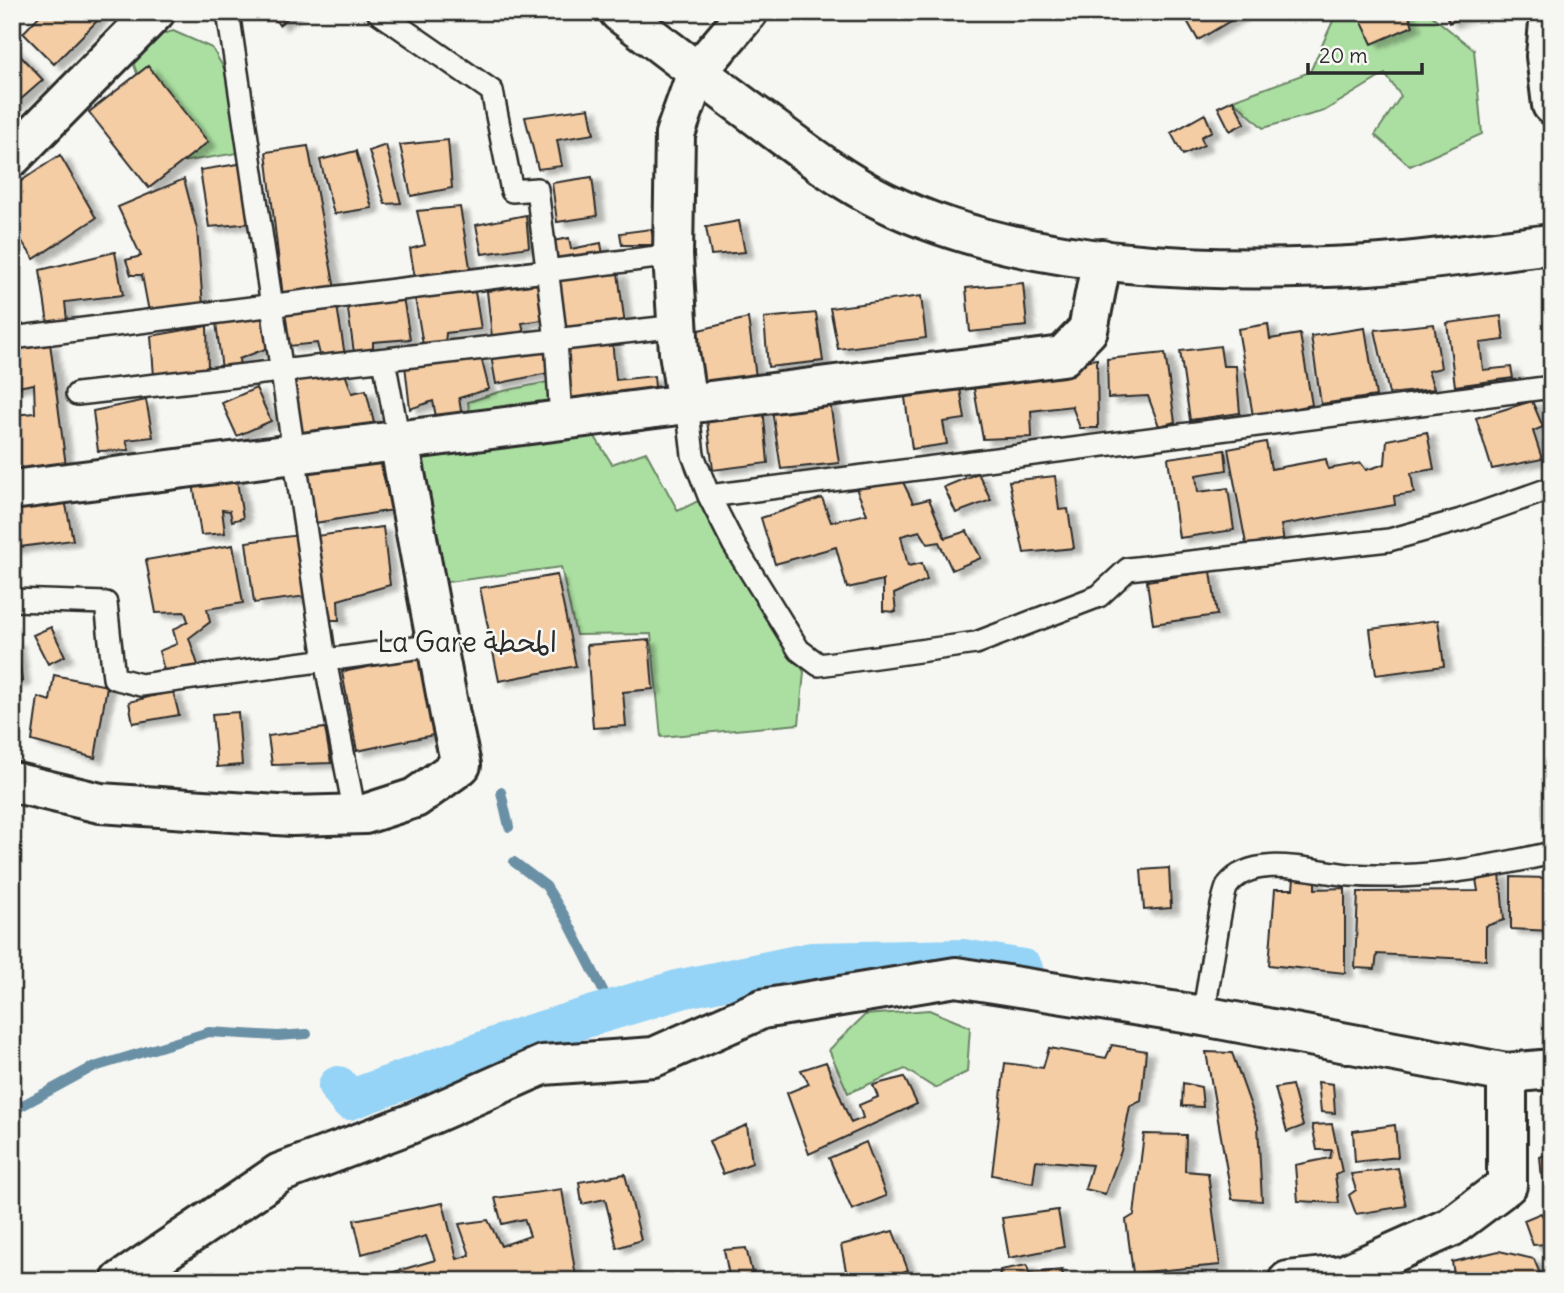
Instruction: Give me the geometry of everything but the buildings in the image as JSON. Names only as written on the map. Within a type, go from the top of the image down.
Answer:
[{"type":"street","points":[[12,157],[155,12]]},
{"type":"street","points":[[619,12],[834,172],[885,202],[940,225],[997,242],[1102,260],[1236,267],[1370,265],[1552,244]]},
{"type":"street","points":[[687,404],[673,255],[675,134],[697,72],[748,12]]},
{"type":"street","points":[[1549,12],[1546,56],[1552,105]]},
{"type":"street","points":[[12,490],[1063,356],[1088,330],[1102,260]]},
{"type":"street","points":[[12,782],[100,803],[292,816],[365,814],[415,798],[461,765],[399,441]]},
{"type":"street","points":[[121,1281],[280,1173],[410,1124],[543,1065],[654,1057],[762,1009],[957,977],[1203,1016],[1507,1073],[1552,1069]]},
{"type":"street","points":[[1288,1281],[1343,1275],[1451,1227],[1507,1185],[1507,1073]]},
{"type":"lane","points":[[228,12],[274,305],[325,660],[355,814]]},
{"type":"lane","points":[[379,12],[492,91],[512,191],[537,189],[556,340],[561,420]]},
{"type":"lane","points":[[12,338],[673,255]]},
{"type":"lane","points":[[78,394],[678,326]]},
{"type":"lane","points":[[384,359],[399,441]]},
{"type":"lane","points":[[709,496],[1552,387]]},
{"type":"lane","points":[[687,404],[693,455],[709,496],[734,545],[799,650],[819,664],[976,643],[1099,596],[1128,569],[1389,540],[1461,520],[1552,488]]},
{"type":"lane","points":[[12,600],[106,603],[114,678],[141,685],[437,645]]},
{"type":"lane","points":[[1203,1016],[1227,886],[1246,870],[1296,866],[1349,874],[1419,876],[1481,869],[1552,853]]},
{"type":"green space","points":[[1337,12],[1427,12],[1474,50],[1482,134],[1410,166],[1375,135],[1401,96],[1385,74],[1324,111],[1263,128],[1233,100],[1310,72]]},
{"type":"green space","points":[[173,31],[212,48],[231,80],[244,152],[170,164],[134,65],[125,55],[140,41]]},
{"type":"green space","points":[[552,381],[587,424],[612,464],[646,452],[678,511],[702,499],[804,672],[799,724],[661,737],[651,634],[576,635],[561,567],[433,584],[409,448],[472,438],[468,402],[499,392]]},
{"type":"green space","points":[[929,1010],[970,1027],[967,1072],[935,1088],[905,1069],[848,1093],[829,1050],[865,1015]]},
{"type":"waterway","points":[[501,792],[509,827]]},
{"type":"waterway","points":[[514,862],[546,886],[567,920],[613,1010]]},
{"type":"waterway","points":[[338,1086],[349,1100],[522,1037],[681,989],[811,962],[963,959],[1023,969]]},
{"type":"waterway","points":[[12,1111],[91,1068],[209,1032],[278,1036],[307,1034]]},
{"type":"district","name":"La Gare المحطة","points":[[467,642]]}]
